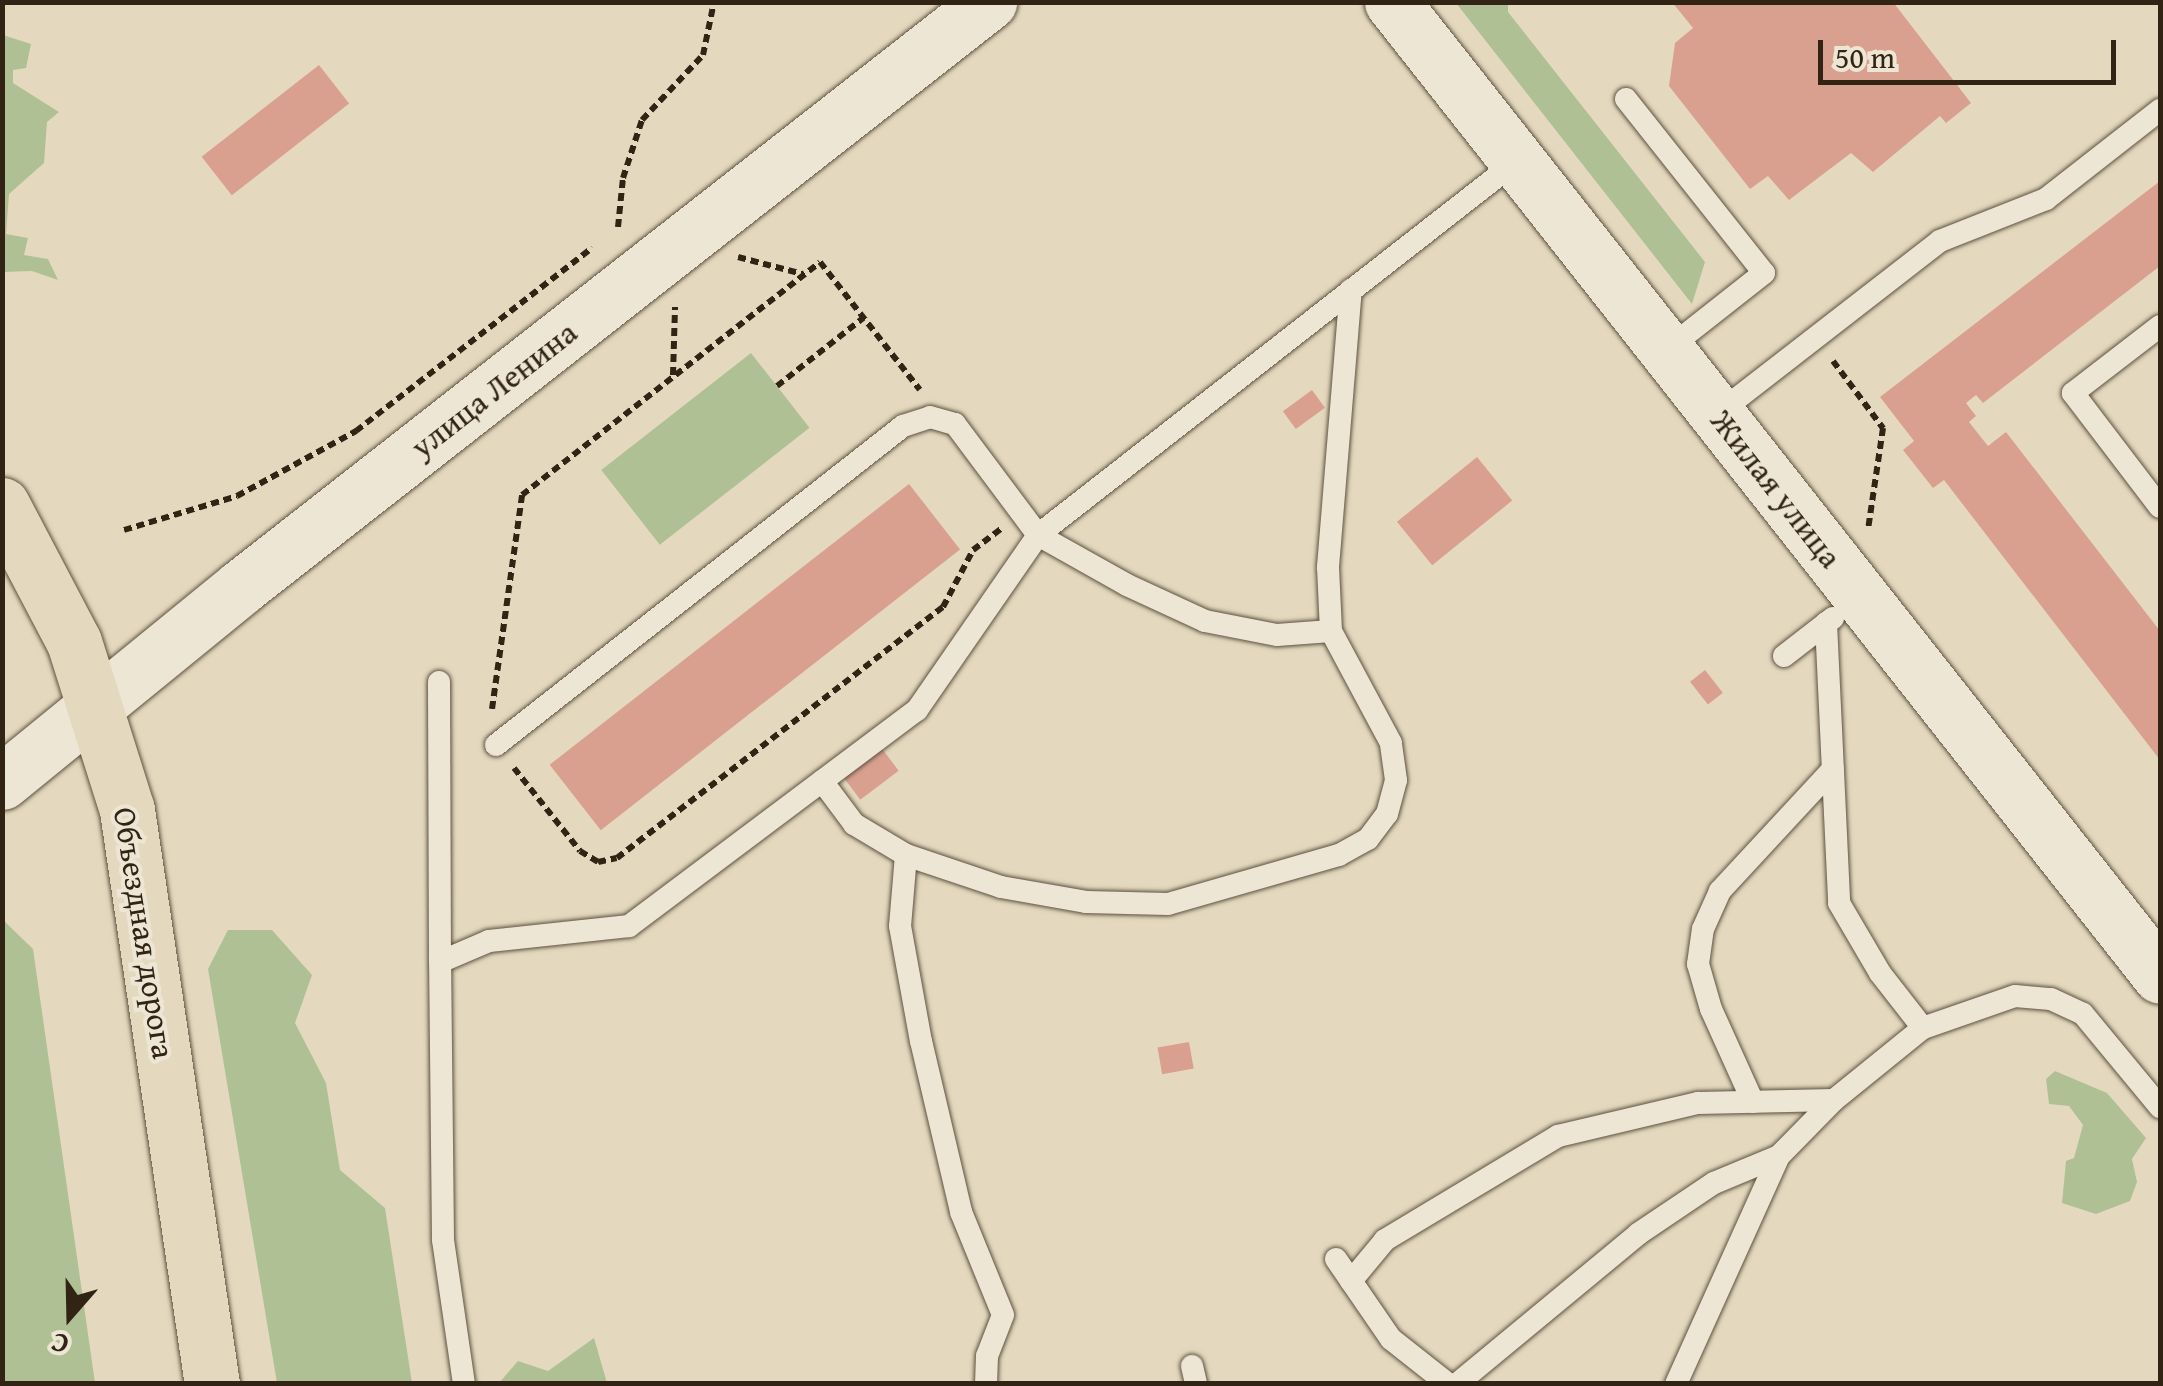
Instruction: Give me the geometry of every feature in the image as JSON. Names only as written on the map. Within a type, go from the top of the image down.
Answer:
[{"type":"main road","name":"улица Ленина","points":[[2,782],[989,2]]},
{"type":"main road","name":"Жилая улица","points":[[1392,2],[1717,414],[1844,610],[2160,976]]},
{"type":"main road","name":"Объездная дорога","points":[[2,504],[46,582],[98,706],[127,810],[212,1384]]},
{"type":"lane","points":[[1626,99],[1764,273],[1666,350]]},
{"type":"lane","points":[[1717,414],[1940,241],[2046,199],[2160,110]]},
{"type":"lane","points":[[440,962],[489,941],[630,926],[916,710],[1038,534],[1516,161]]},
{"type":"lane","points":[[822,781],[854,824],[906,856],[1000,887],[1086,902],[1168,904],[1339,855],[1368,838],[1387,814],[1396,780],[1391,743],[1330,631],[1331,484],[1351,290]]},
{"type":"lane","points":[[2160,326],[2073,393],[2160,507]]},
{"type":"lane","points":[[496,746],[903,426],[930,417],[955,424],[1038,534],[1205,621],[1277,635],[1330,631]]},
{"type":"lane","points":[[1784,656],[1844,610]]},
{"type":"lane","points":[[1844,610],[1833,768],[1839,903],[1880,974],[1923,1028]]},
{"type":"lane","points":[[438,682],[443,1240],[464,1384]]},
{"type":"lane","points":[[1753,1102],[1711,1009],[1698,964],[1703,928],[1720,891],[1833,768]]},
{"type":"lane","points":[[906,856],[900,926],[921,1041],[961,1212],[1003,1315],[987,1356],[986,1384]]},
{"type":"lane","points":[[1676,1384],[1779,1156],[1834,1100],[1923,1028],[2015,996],[2052,999],[2083,1014],[2160,1107]]},
{"type":"lane","points":[[1351,1281],[1385,1240],[1558,1136],[1698,1103],[1834,1100]]},
{"type":"lane","points":[[1456,1384],[1638,1234],[1714,1183],[1779,1156]]},
{"type":"lane","points":[[1336,1260],[1391,1338],[1448,1384]]},
{"type":"path","points":[[618,227],[623,178],[642,120],[703,55],[714,2]]},
{"type":"path","points":[[124,530],[237,496],[356,430],[634,215]]},
{"type":"path","points":[[721,268],[736,257],[804,274]]},
{"type":"path","points":[[944,422],[820,262],[522,495],[489,735],[580,851],[598,862],[617,858],[944,607],[972,550],[1022,513]]},
{"type":"path","points":[[674,376],[675,304],[690,292]]},
{"type":"path","points":[[777,386],[863,318]]},
{"type":"path","points":[[1816,337],[1883,428],[1867,537]]},
{"type":"green space","points":[[1456,3],[1508,3],[1508,12],[1705,262],[1692,304]]},
{"type":"green space","points":[[3,35],[31,44],[26,68],[13,70],[13,83],[59,112],[47,122],[44,163],[9,194],[6,234],[28,238],[24,255],[48,259],[58,280],[32,271],[3,272]]},
{"type":"green space","points":[[751,353],[809,428],[660,545],[601,470]]},
{"type":"green space","points":[[2,919],[33,949],[95,1383],[3,1383]]},
{"type":"green space","points":[[228,930],[272,930],[312,975],[295,1023],[326,1083],[340,1170],[385,1208],[412,1383],[277,1383],[208,969]]},
{"type":"green space","points":[[2055,1071],[2107,1093],[2146,1138],[2132,1159],[2137,1182],[2130,1201],[2096,1214],[2062,1203],[2066,1161],[2074,1158],[2083,1125],[2069,1106],[2049,1104],[2046,1079]]},
{"type":"green space","points":[[594,1338],[607,1383],[499,1383],[518,1361],[548,1371]]},
{"type":"building","points":[[1672,2],[1893,2],[1971,103],[1946,123],[1940,116],[1873,172],[1851,153],[1789,200],[1768,176],[1750,189],[1669,86],[1675,43],[1693,28]]},
{"type":"building","points":[[319,65],[349,104],[232,195],[202,157]]},
{"type":"building","points":[[2160,181],[2160,266],[1983,403],[1976,395],[1966,403],[1976,416],[1969,422],[1988,446],[2006,432],[2160,631],[2160,760],[1944,480],[1933,488],[1903,450],[1914,441],[1880,397]]},
{"type":"building","points":[[1312,390],[1325,408],[1296,429],[1283,411]]},
{"type":"building","points":[[1477,457],[1512,501],[1432,565],[1397,522]]},
{"type":"building","points":[[909,484],[960,549],[601,830],[550,765]]},
{"type":"building","points":[[1705,670],[1723,693],[1708,705],[1690,682]]},
{"type":"building","points":[[880,746],[899,771],[860,800],[842,775]]},
{"type":"building","points":[[1189,1042],[1194,1069],[1162,1074],[1157,1048]]}]
